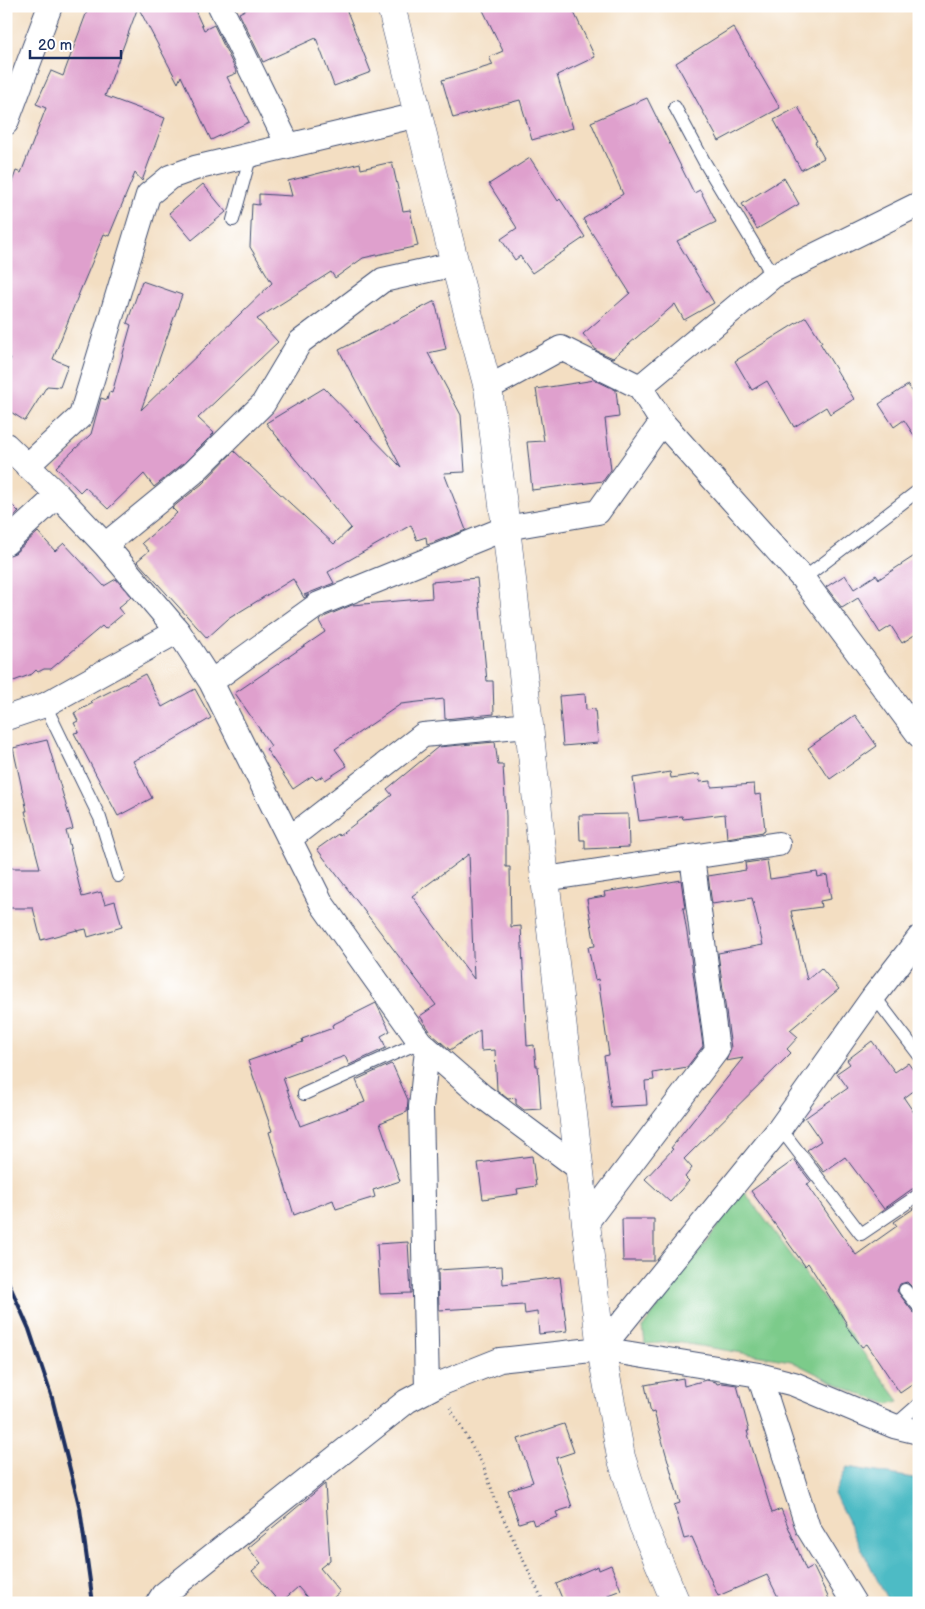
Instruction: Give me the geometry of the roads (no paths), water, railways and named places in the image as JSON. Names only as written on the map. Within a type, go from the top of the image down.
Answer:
[{"type":"street","points":[[6,123],[50,6]]},
{"type":"street","points":[[220,6],[288,145]]},
{"type":"street","points":[[391,6],[488,388],[506,528],[545,879],[601,1349],[621,1457],[642,1525],[676,1603]]},
{"type":"street","points":[[27,466],[81,416],[148,195],[170,177],[195,168],[418,115]]},
{"type":"street","points":[[640,387],[773,276],[919,204]]},
{"type":"street","points":[[105,545],[193,473],[263,404],[300,342],[383,280],[455,264]]},
{"type":"street","points":[[488,388],[561,348],[640,387],[662,422],[803,579],[919,734]]},
{"type":"street","points":[[211,682],[318,604],[506,528],[598,512],[662,422]]},
{"type":"street","points":[[6,444],[105,545],[178,631],[211,682],[322,904],[424,1046],[482,1096],[580,1169]]},
{"type":"street","points":[[6,543],[58,495]]},
{"type":"street","points":[[6,718],[45,705],[178,631]]},
{"type":"street","points":[[289,839],[423,735],[529,726]]},
{"type":"street","points":[[545,879],[778,844]]},
{"type":"street","points":[[586,1223],[717,1050],[692,857]]},
{"type":"street","points":[[601,1349],[780,1128],[874,996],[919,938]]},
{"type":"street","points":[[424,1046],[421,1107],[432,1387]]},
{"type":"street","points":[[158,1603],[163,1595],[407,1401],[432,1387],[500,1360],[601,1349],[759,1375],[794,1384],[894,1426],[919,1432]]},
{"type":"street","points":[[759,1375],[808,1528],[854,1603]]},
{"type":"lane","points":[[675,107],[705,163],[773,276]]},
{"type":"lane","points":[[233,220],[251,154]]},
{"type":"lane","points":[[803,579],[919,490]]},
{"type":"lane","points":[[45,705],[100,818],[118,876]]},
{"type":"lane","points":[[874,996],[919,1055]]},
{"type":"lane","points":[[304,1094],[424,1046]]},
{"type":"lane","points":[[780,1128],[861,1234],[917,1196]]},
{"type":"lane","points":[[906,1290],[919,1307]]},
{"type":"lane","points":[[894,1426],[919,1404]]},
{"type":"water","points":[[847,1467],[919,1479],[919,1599],[917,1603],[889,1603],[834,1494]]},
{"type":"railway","points":[[6,1277],[29,1329],[52,1398],[80,1509],[93,1603]]}]
